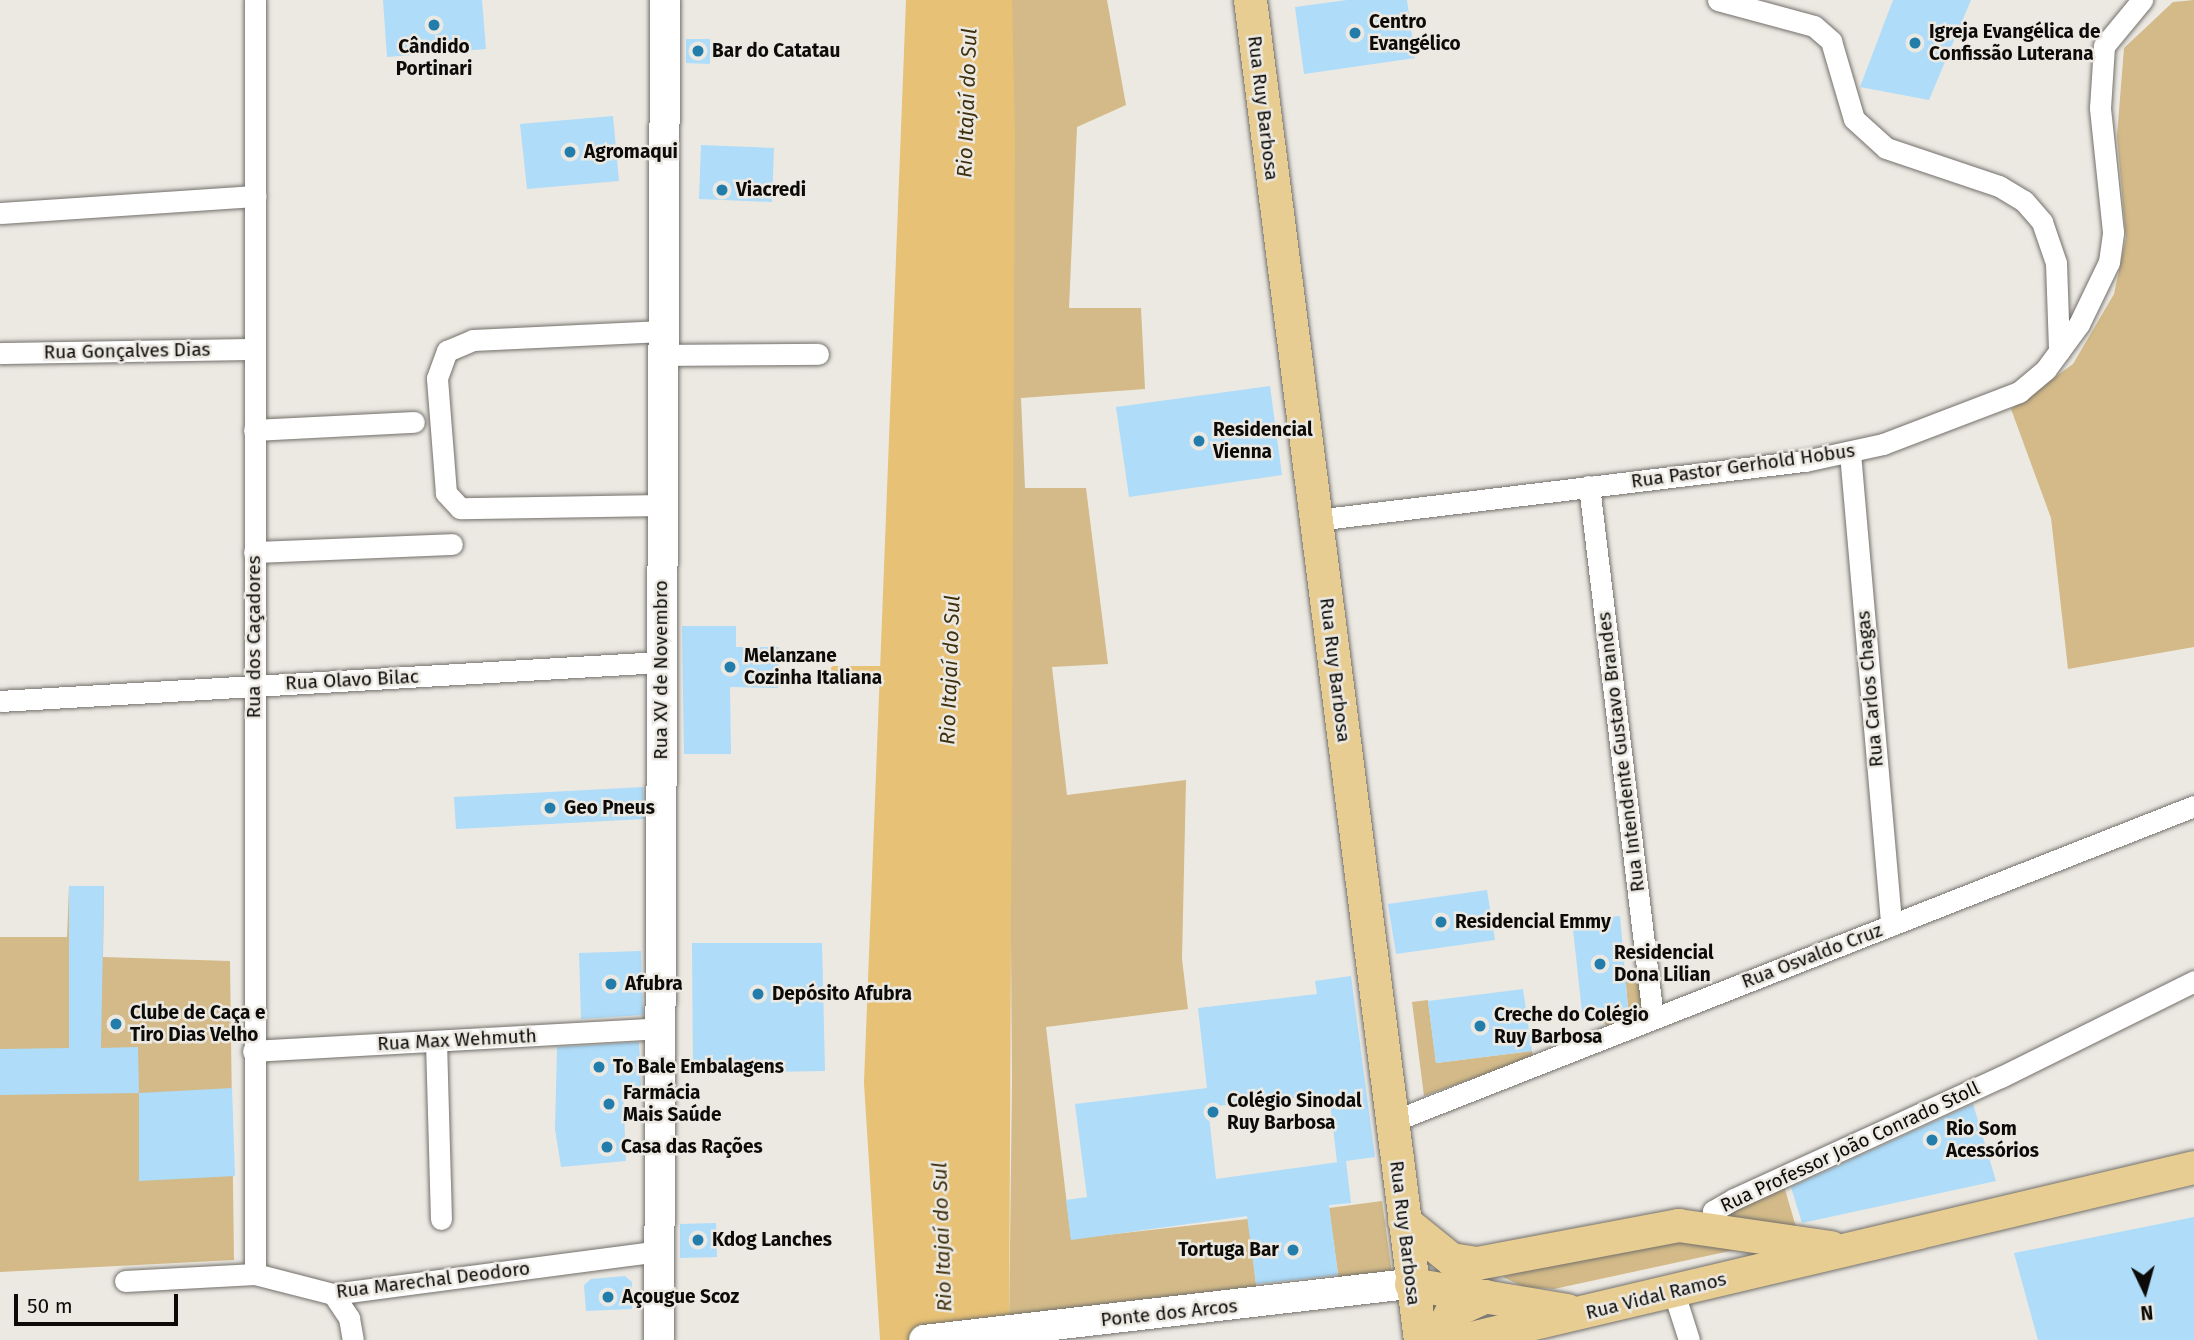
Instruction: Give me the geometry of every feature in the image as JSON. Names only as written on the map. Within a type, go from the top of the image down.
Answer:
[{"type":"main road","name":"Rua XV de Novembro","points":[[655,1334],[659,1251],[664,0]]},
{"type":"main road","name":"Rua Ruy Barbosa","points":[[1250,0],[1410,1284],[1420,1340]]},
{"type":"main road","name":"Rua Vidal Ramos","points":[[1462,1340],[1586,1314],[2194,1167]]},
{"type":"main road","name":"Rua Professor João Conrado Stoll","points":[[1404,1221],[1451,1259],[1476,1264],[1678,1225],[1722,1231]]},
{"type":"main road","name":"Rua Vidal Ramos","points":[[1722,1231],[1850,1250]]},
{"type":"main road","points":[[1410,1284],[1586,1314]]},
{"type":"main road","name":"Ponte dos Arcos","points":[[924,1340],[1410,1284]]},
{"type":"main road","points":[[1436,1340],[1451,1312],[1485,1296]]},
{"type":"main road","points":[[655,1334],[682,1340]]},
{"type":"street","name":"Rua dos Caçadores","points":[[255,0],[255,1274]]},
{"type":"street","points":[[1718,0],[1814,26],[1822,33],[1831,41],[1854,119],[1886,148],[1999,186],[2024,201],[2042,222],[2056,263],[2059,351]]},
{"type":"street","name":"Rua Pastor Gerhold Hobus","points":[[1316,520],[1850,453],[2020,392],[2059,351],[2079,324],[2109,262],[2113,232],[2100,108],[2104,46],[2141,0]]},
{"type":"street","points":[[0,213],[255,196]]},
{"type":"street","points":[[663,505],[460,508],[446,493],[437,378],[447,351],[472,340],[663,343],[818,354]]},
{"type":"street","name":"Rua Gonçalves Dias","points":[[0,353],[254,349]]},
{"type":"street","points":[[254,430],[414,422]]},
{"type":"street","name":"Rua Carlos Chagas","points":[[1850,453],[1891,925]]},
{"type":"street","name":"Rua Intendente Gustavo Brandes","points":[[1589,486],[1653,1018]]},
{"type":"street","points":[[254,552],[452,544]]},
{"type":"street","name":"Rua Olavo Bilac","points":[[0,701],[661,662]]},
{"type":"street","name":"Rua Osvaldo Cruz","points":[[1391,1122],[2194,806]]},
{"type":"street","name":"Rua Professor João Conrado Stoll","points":[[1722,1231],[1713,1211],[1734,1199],[2001,1077],[2194,981]]},
{"type":"street","name":"Rua Max Wehmuth","points":[[253,1051],[660,1028]]},
{"type":"street","points":[[436,1041],[441,1219]]},
{"type":"street","name":"Rua Marechal Deodoro","points":[[125,1281],[255,1274],[333,1294],[659,1251]]},
{"type":"street","points":[[1674,1293],[1689,1340]]},
{"type":"street","points":[[333,1294],[349,1318],[353,1340]]},
{"type":"shaded area","points":[[1004,0],[1107,0],[1126,105],[1077,127],[1069,308],[1141,308],[1145,389],[1021,398],[1025,488],[1086,488],[1108,664],[1052,667],[1067,795],[1186,780],[1182,959],[1188,1009],[1046,1027],[1071,1239],[1248,1219],[1257,1292],[1009,1330],[1012,1081]]},
{"type":"shaded area","points":[[2194,0],[2194,647],[2068,669],[2051,518],[2011,409],[2073,364],[2114,294],[2126,238],[2117,136],[2124,48],[2173,2]]},
{"type":"shaded area","name":"Clube de Caça e Tiro Dias Velho","points":[[69,886],[104,886],[103,957],[230,961],[234,1260],[0,1272],[0,937],[67,937]]},
{"type":"shaded area","points":[[1640,971],[1644,1014],[1608,1026],[1600,1020],[1599,1011],[1628,1008],[1625,972]]},
{"type":"shaded area","points":[[1428,1000],[1436,1063],[1532,1051],[1533,1057],[1424,1096],[1412,1002]]},
{"type":"shaded area","points":[[1784,1186],[1796,1227],[1726,1216],[1729,1209]]},
{"type":"shaded area","points":[[1382,1201],[1392,1274],[1339,1281],[1329,1208]]},
{"type":"shaded area","points":[[1675,1231],[1753,1246],[1554,1289],[1524,1287],[1503,1277],[1614,1242]]},
{"type":"water","name":"Rio Itajaí do Sul","points":[[906,0],[1012,0],[1015,133],[1009,1340],[880,1340],[864,1083]]},
{"type":"building","name":"Cândido Portinari","points":[[383,0],[482,0],[486,49],[387,57]]},
{"type":"building","name":"Centro Evangélico","points":[[1347,0],[1407,0],[1415,58],[1304,74],[1295,7]]},
{"type":"building","name":"Igreja Evangélica de Confissão Luterana","points":[[1893,0],[1971,0],[1929,100],[1860,87]]},
{"type":"building","name":"Bar do Catatau","points":[[686,39],[710,39],[710,64],[686,63]]},
{"type":"building","name":"Agromaqui","points":[[613,116],[619,181],[527,189],[520,124]]},
{"type":"building","points":[[701,145],[774,148],[772,202],[699,199]]},
{"type":"building","name":"Residencial Vienna","points":[[1270,386],[1282,475],[1129,497],[1116,407]]},
{"type":"building","name":"Melanzane Cozinha Italiana","points":[[682,626],[736,626],[736,647],[779,647],[778,688],[730,687],[731,754],[684,754]]},
{"type":"building","name":"Geo Pneus","points":[[643,787],[644,819],[456,829],[454,797]]},
{"type":"building","points":[[69,886],[104,886],[101,1048],[138,1047],[139,1093],[0,1095],[0,1049],[69,1048]]},
{"type":"building","name":"Residencial Emmy","points":[[1487,890],[1495,940],[1396,954],[1388,904]]},
{"type":"building","name":"Residencial Dona Lilian","points":[[1620,916],[1628,1008],[1582,1012],[1572,920]]},
{"type":"building","name":"Depósito Afubra","points":[[692,943],[822,943],[825,1071],[693,1073]]},
{"type":"building","name":"Afubra","points":[[641,951],[643,1015],[581,1019],[579,953]]},
{"type":"building","name":"Colégio Sinodal Ruy Barbosa","points":[[1351,976],[1375,1157],[1346,1161],[1351,1203],[1329,1205],[1338,1275],[1256,1284],[1247,1216],[1071,1240],[1066,1200],[1087,1197],[1075,1104],[1207,1088],[1198,1008],[1317,994],[1315,981]],"holes":[[[1329,1094],[1337,1162],[1346,1161],[1216,1179],[1208,1107]]]},
{"type":"building","name":"Creche do Colégio Ruy Barbosa","points":[[1523,989],[1532,1051],[1436,1063],[1428,1001]]},
{"type":"building","points":[[639,1042],[641,1088],[623,1089],[626,1161],[561,1167],[555,1129],[557,1047]]},
{"type":"building","points":[[232,1088],[235,1176],[139,1181],[139,1093]]},
{"type":"building","name":"Rio Som Acessórios","points":[[1973,1104],[1996,1181],[1802,1223],[1791,1187]]},
{"type":"building","points":[[2194,1217],[2194,1340],[2038,1340],[2014,1253]]},
{"type":"building","name":"Kdog Lanches","points":[[716,1223],[717,1257],[680,1258],[680,1224]]},
{"type":"building","name":"Açougue Scoz","points":[[625,1276],[632,1282],[632,1309],[586,1311],[584,1285],[591,1279]]},
{"type":"waterway","points":[[834,669],[888,669]]},
{"type":"place","name":"Cândido Portinari","points":[[434,25]]},
{"type":"place","name":"Centro Evangélico","points":[[1355,33]]},
{"type":"place","name":"Igreja Evangélica de Confissão Luterana","points":[[1915,43]]},
{"type":"place","name":"Bar do Catatau","points":[[698,51]]},
{"type":"place","name":"Agromaqui","points":[[570,152]]},
{"type":"place","name":"Viacredi","points":[[722,190]]},
{"type":"place","name":"Residencial Vienna","points":[[1199,441]]},
{"type":"place","name":"Melanzane Cozinha Italiana","points":[[730,667]]},
{"type":"place","name":"Geo Pneus","points":[[550,808]]},
{"type":"place","name":"Residencial Emmy","points":[[1441,922]]},
{"type":"place","name":"Residencial Dona Lilian","points":[[1600,964]]},
{"type":"place","name":"Afubra","points":[[611,984]]},
{"type":"place","name":"Depósito Afubra","points":[[758,994]]},
{"type":"place","name":"Clube de Caça e Tiro Dias Velho","points":[[116,1024]]},
{"type":"place","name":"Creche do Colégio Ruy Barbosa","points":[[1480,1026]]},
{"type":"place","name":"To Bale Embalagens","points":[[599,1067]]},
{"type":"place","name":"Farmácia Mais Saúde","points":[[609,1104]]},
{"type":"place","name":"Colégio Sinodal Ruy Barbosa","points":[[1213,1112]]},
{"type":"place","name":"Rio Som Acessórios","points":[[1932,1140]]},
{"type":"place","name":"Casa das Rações","points":[[607,1147]]},
{"type":"place","name":"Kdog Lanches","points":[[698,1240]]},
{"type":"place","name":"Tortuga Bar","points":[[1293,1250]]},
{"type":"place","name":"Açougue Scoz","points":[[608,1297]]}]
